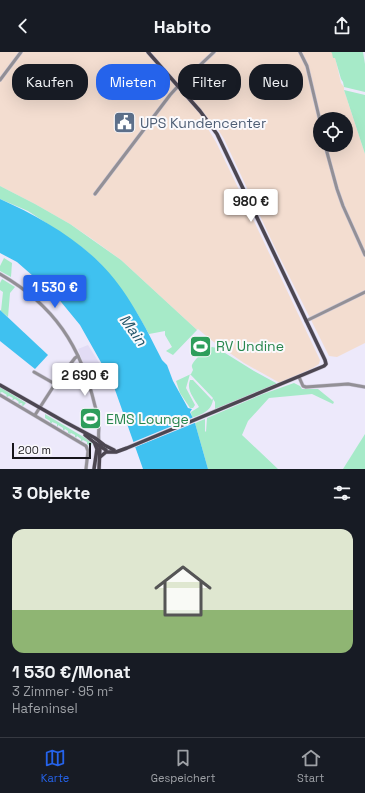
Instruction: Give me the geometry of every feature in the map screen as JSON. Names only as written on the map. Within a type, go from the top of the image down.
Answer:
[{"type":"main road","points":[[148,52],[178,86]]},
{"type":"main road","points":[[100,456],[110,451],[118,451],[127,448],[299,377],[326,364],[326,360],[216,134],[190,100]]},
{"type":"main road","points":[[0,385],[82,432],[97,442],[100,447],[110,451]]},
{"type":"main road","points":[[82,432],[92,436],[100,447],[99,469]]},
{"type":"main road","points":[[100,447],[118,451]]},
{"type":"main road","points":[[94,469],[100,447]]},
{"type":"street","points":[[0,80],[21,52]]},
{"type":"street","points":[[201,64],[214,52]]},
{"type":"street","points":[[300,52],[307,66],[318,112]]},
{"type":"street","points":[[95,194],[178,86]]},
{"type":"street","points":[[327,152],[336,188],[365,255]]},
{"type":"street","points":[[0,274],[21,287],[50,313],[66,333],[88,380],[98,423],[97,442]]},
{"type":"street","points":[[306,321],[365,292]]},
{"type":"street","points":[[35,415],[55,384],[78,356]]},
{"type":"street","points":[[34,372],[55,384]]},
{"type":"street","points":[[299,377],[303,386],[306,388],[348,384],[365,387]]},
{"type":"street","points":[[0,395],[86,446],[88,451],[86,469]]},
{"type":"street","points":[[92,436],[98,433]]},
{"type":"shaded area","points":[[0,52],[332,52],[335,57],[341,83],[344,87],[351,112],[313,112],[313,152],[353,152],[353,117],[365,154],[365,343],[337,357],[329,356],[277,252],[224,139],[212,120],[205,124],[216,142],[244,200],[240,206],[252,217],[320,360],[319,364],[313,368],[280,383],[244,363],[198,329],[197,330],[121,260],[70,224],[0,186]]},
{"type":"shaded area","points":[[88,345],[103,369],[106,380],[91,384],[78,349]]},
{"type":"green space","points":[[331,52],[363,52],[365,64],[365,92],[344,87],[335,58],[333,58]]},
{"type":"green space","points":[[344,90],[365,95],[365,154],[353,117],[353,112],[351,112]]},
{"type":"green space","points":[[0,186],[70,224],[121,260],[197,330],[173,355],[166,351],[172,347],[165,335],[165,331],[149,334],[137,313],[100,263],[83,248],[28,211],[0,199]]},
{"type":"green space","points":[[4,258],[12,263],[11,277],[0,271],[0,266]]},
{"type":"green space","points":[[2,279],[15,287],[10,293],[8,317],[1,311],[3,292],[0,290],[0,283]]},
{"type":"green space","points":[[212,347],[217,348],[276,384],[215,409],[215,402],[213,399],[209,409],[192,418],[191,412],[199,407],[190,391],[190,380],[193,380],[212,400],[213,398],[190,374],[193,370],[192,364],[194,361]]},
{"type":"green space","points":[[190,375],[186,388],[195,405],[193,408],[190,408],[180,393],[176,381]]},
{"type":"green space","points":[[294,383],[302,389],[318,389],[334,402],[333,404],[312,394],[269,398],[248,421],[242,435],[278,469],[208,469],[195,423],[205,419],[206,432],[207,418],[263,394]]},
{"type":"green space","points":[[0,387],[26,403],[23,406],[21,405],[23,404],[19,404],[19,402],[15,399],[12,400],[13,398],[9,396],[7,397],[7,395],[2,392],[0,393]]},
{"type":"green space","points":[[45,414],[87,439],[92,443],[91,446],[83,440],[81,441],[81,439],[77,436],[76,438],[75,435],[68,433],[65,429],[64,431],[63,428],[58,425],[58,427],[57,426],[57,424],[52,422],[50,423],[50,421],[45,418]]},
{"type":"green space","points":[[365,434],[365,469],[343,469]]},
{"type":"water","name":"Main","points":[[0,199],[53,226],[78,244],[100,263],[119,285],[142,321],[162,360],[167,365],[173,381],[188,408],[192,409],[190,412],[195,423],[208,469],[143,469],[114,387],[110,384],[112,382],[80,325],[57,297],[17,262],[0,253]]},
{"type":"water","points":[[0,310],[48,355],[35,369],[0,341]]},
{"type":"pier","points":[[194,417],[197,422],[133,448],[131,443]]},
{"type":"place","name":"UPS Kundencenter","points":[[124,123]]},
{"type":"place","name":"RV Undine","points":[[200,346]]},
{"type":"place","name":"EMS Lounge","points":[[90,419]]}]
